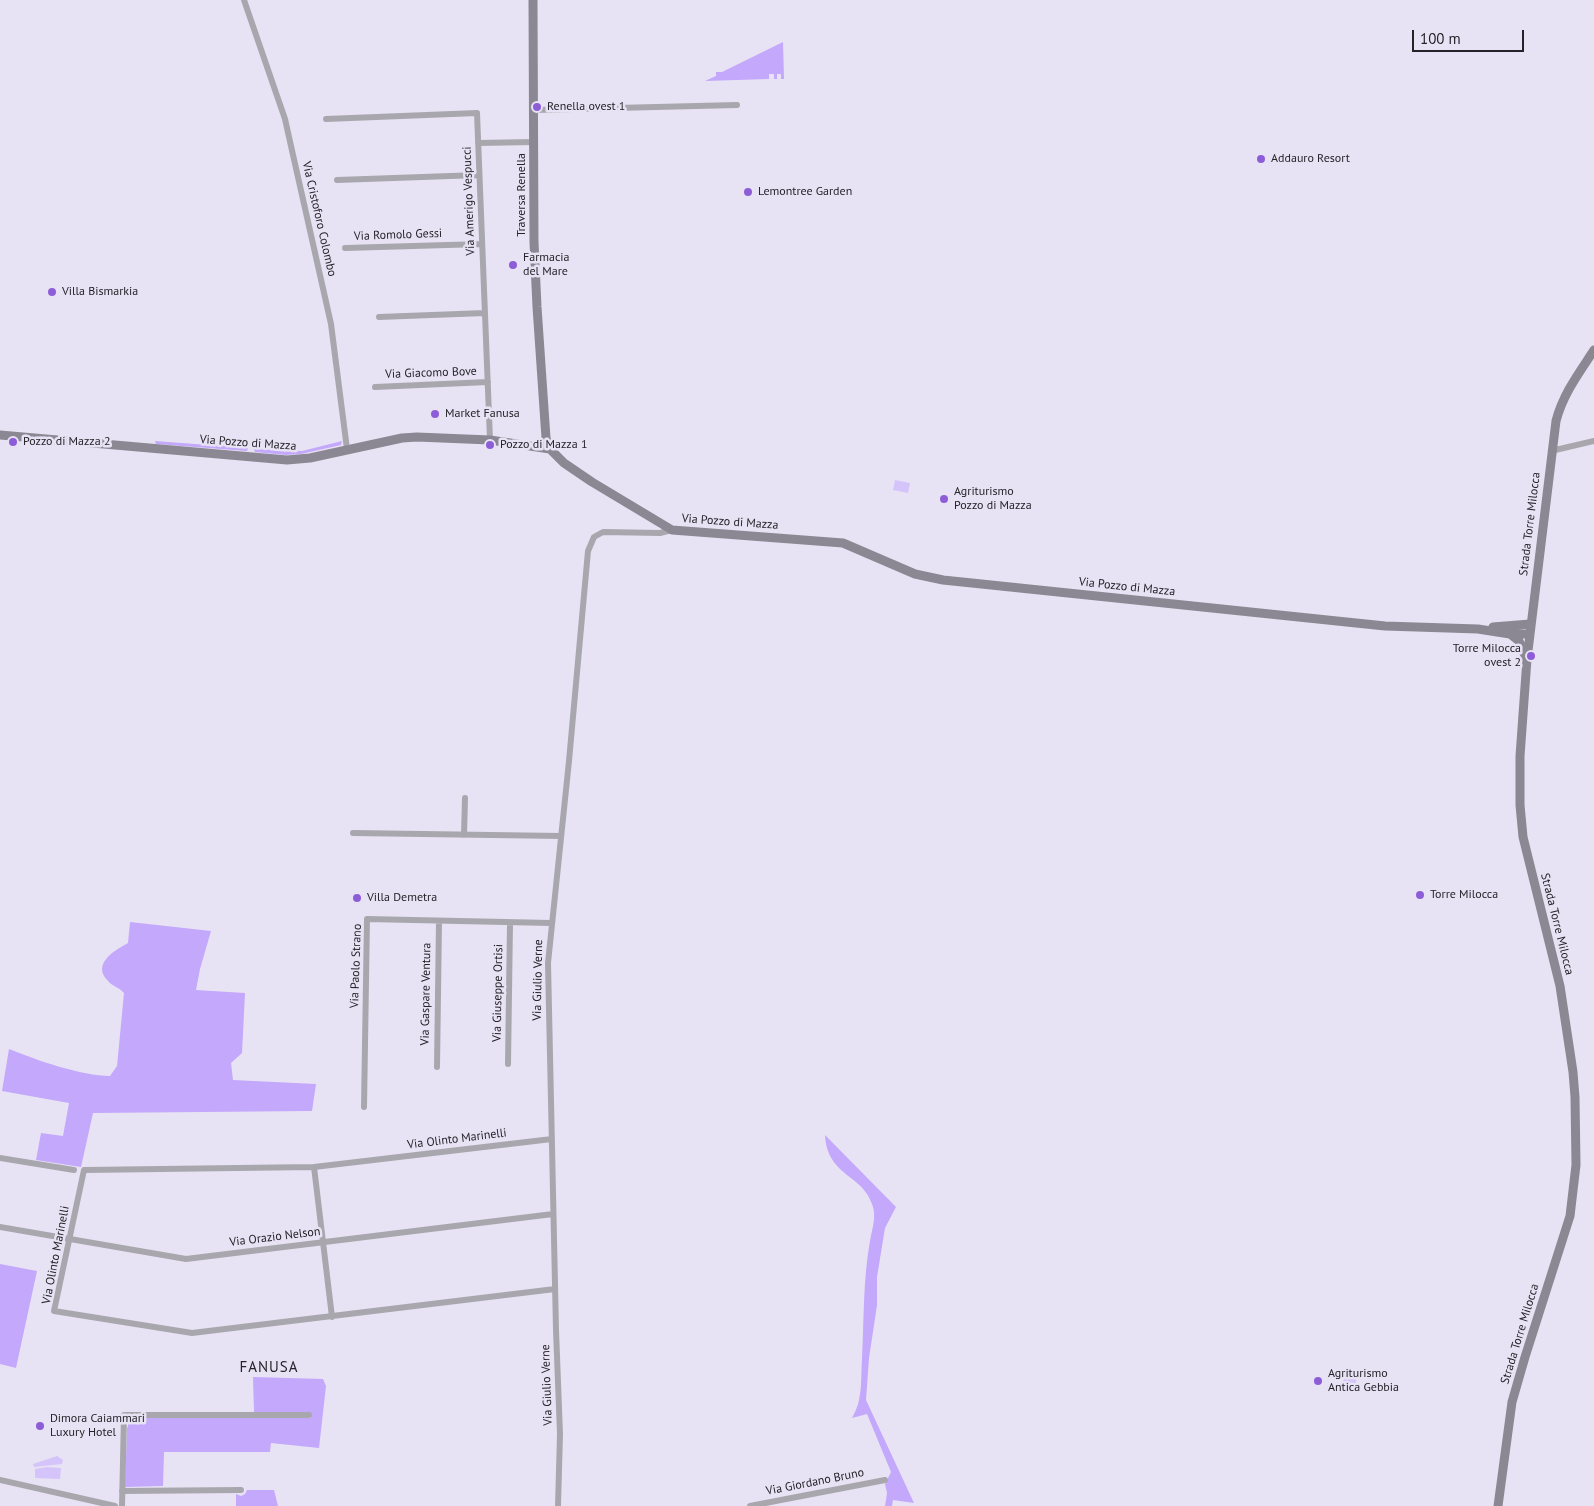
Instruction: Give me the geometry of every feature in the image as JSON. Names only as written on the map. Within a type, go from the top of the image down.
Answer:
[{"type":"street","name":"Via Cristoforo Colombo","points":[[244,0],[279,101],[291,146],[331,324],[347,449]]},
{"type":"street","name":"Traversa Renella","points":[[533,0],[534,214],[537,308],[546,438],[550,449]]},
{"type":"street","points":[[534,110],[737,105]]},
{"type":"street","name":"Via Amerigo Vespucci","points":[[326,119],[477,113],[490,440]]},
{"type":"street","points":[[478,143],[534,142]]},
{"type":"street","points":[[337,180],[479,175]]},
{"type":"street","name":"Via Romolo Gessi","points":[[345,248],[482,244]]},
{"type":"street","points":[[379,317],[485,314]]},
{"type":"street","name":"Strada Torre Milocca","points":[[1498,1506],[1512,1402],[1570,1216],[1576,1165],[1573,1072],[1560,986],[1520,822],[1520,756],[1530,624],[1551,451],[1560,405],[1594,350]]},
{"type":"street","name":"Via Giacomo Bove","points":[[375,387],[488,382]]},
{"type":"street","name":"Via Pozzo di Mazza","points":[[0,435],[287,460],[310,458],[402,438],[490,440],[550,449],[564,463],[592,482],[672,530],[843,543],[919,575],[943,580],[1385,626],[1478,629]]},
{"type":"street","points":[[1551,451],[1594,442]]},
{"type":"street","name":"Via Giulio Verne","points":[[558,1506],[560,1434],[548,962],[570,755],[588,551],[594,537],[603,532],[660,533],[672,530]]},
{"type":"street","points":[[1478,629],[1530,624]]},
{"type":"street","points":[[1478,629],[1510,634],[1529,634]]},
{"type":"street","points":[[1510,634],[1519,642],[1527,660]]},
{"type":"street","points":[[464,835],[465,798]]},
{"type":"street","points":[[354,833],[561,836]]},
{"type":"street","name":"Via Paolo Strano","points":[[364,1107],[368,919],[551,923]]},
{"type":"street","name":"Via Gaspare Ventura","points":[[437,1067],[439,921]]},
{"type":"street","name":"Via Giuseppe Ortisi","points":[[508,1064],[510,923]]},
{"type":"street","name":"Via Olinto Marinelli","points":[[552,1139],[314,1167],[84,1170],[54,1311],[192,1334],[555,1289]]},
{"type":"street","points":[[0,1158],[74,1170]]},
{"type":"street","points":[[314,1167],[332,1317]]},
{"type":"street","name":"Via Orazio Nelson","points":[[0,1227],[186,1259],[554,1214]]},
{"type":"street","points":[[122,1506],[124,1415],[309,1415]]},
{"type":"street","points":[[0,1480],[115,1506]]},
{"type":"street","name":"Via Giordano Bruno","points":[[750,1506],[885,1480]]},
{"type":"street","points":[[122,1490],[240,1490]]},
{"type":"shaded area","points":[[783,42],[784,79],[781,79],[781,74],[777,74],[777,79],[774,79],[774,74],[769,74],[769,79],[705,81],[716,76],[716,72],[722,72]]},
{"type":"shaded area","points":[[155,441],[248,448],[247,451],[156,444]]},
{"type":"shaded area","points":[[342,441],[341,445],[301,454],[286,455],[255,452],[254,449],[302,451]]},
{"type":"shaded area","points":[[895,480],[910,483],[908,493],[893,490]]},
{"type":"shaded area","points":[[130,922],[211,931],[196,990],[245,993],[242,1053],[231,1063],[233,1080],[316,1084],[312,1111],[93,1113],[81,1167],[36,1160],[41,1133],[63,1136],[69,1103],[2,1091],[9,1049],[73,1070],[110,1076],[117,1066],[124,993],[108,981],[103,975],[102,969],[103,963],[111,954],[128,943]]},
{"type":"shaded area","points":[[825,1135],[896,1207],[885,1228],[877,1277],[877,1305],[869,1358],[866,1400],[914,1503],[893,1500],[892,1506],[885,1506],[887,1493],[885,1484],[891,1472],[867,1414],[852,1418],[861,1390],[865,1285],[874,1213],[872,1204],[861,1186],[838,1167],[832,1159],[827,1149]]},
{"type":"shaded area","points":[[0,1264],[37,1271],[16,1368],[0,1364]]},
{"type":"shaded area","points":[[1345,1373],[1357,1376],[1355,1389],[1342,1386]]},
{"type":"shaded area","points":[[253,1377],[323,1379],[326,1386],[319,1448],[271,1443],[270,1452],[164,1452],[163,1486],[125,1487],[127,1429],[129,1422],[135,1417],[311,1418],[311,1414],[255,1413]]},
{"type":"shaded area","points":[[57,1456],[63,1460],[62,1464],[34,1467],[33,1464]]},
{"type":"shaded area","points":[[47,1467],[61,1468],[60,1479],[35,1478],[35,1469]]},
{"type":"shaded area","points":[[247,1490],[274,1490],[278,1506],[236,1506],[236,1494],[241,1496]]},
{"type":"place","name":"Renella ovest 1","points":[[537,107]]},
{"type":"place","name":"Addauro Resort","points":[[1261,159]]},
{"type":"place","name":"Lemontree Garden","points":[[748,192]]},
{"type":"place","name":"Farmacia del Mare","points":[[513,265]]},
{"type":"place","name":"Villa Bismarkia","points":[[52,292]]},
{"type":"place","name":"Market Fanusa","points":[[435,414]]},
{"type":"place","name":"Pozzo di Mazza 2","points":[[13,442]]},
{"type":"place","name":"Pozzo di Mazza 1","points":[[490,445]]},
{"type":"place","name":"Agriturismo Pozzo di Mazza","points":[[944,499]]},
{"type":"place","name":"Torre Milocca ovest 2","points":[[1531,656]]},
{"type":"place","name":"Torre Milocca","points":[[1420,895]]},
{"type":"place","name":"Villa Demetra","points":[[357,898]]},
{"type":"place","name":"Agriturismo Antica Gebbia","points":[[1318,1381]]},
{"type":"place","name":"Dimora Caiammari Luxury Hotel","points":[[40,1426]]},
{"type":"district","name":"FANUSA","points":[[269,1368]]}]
